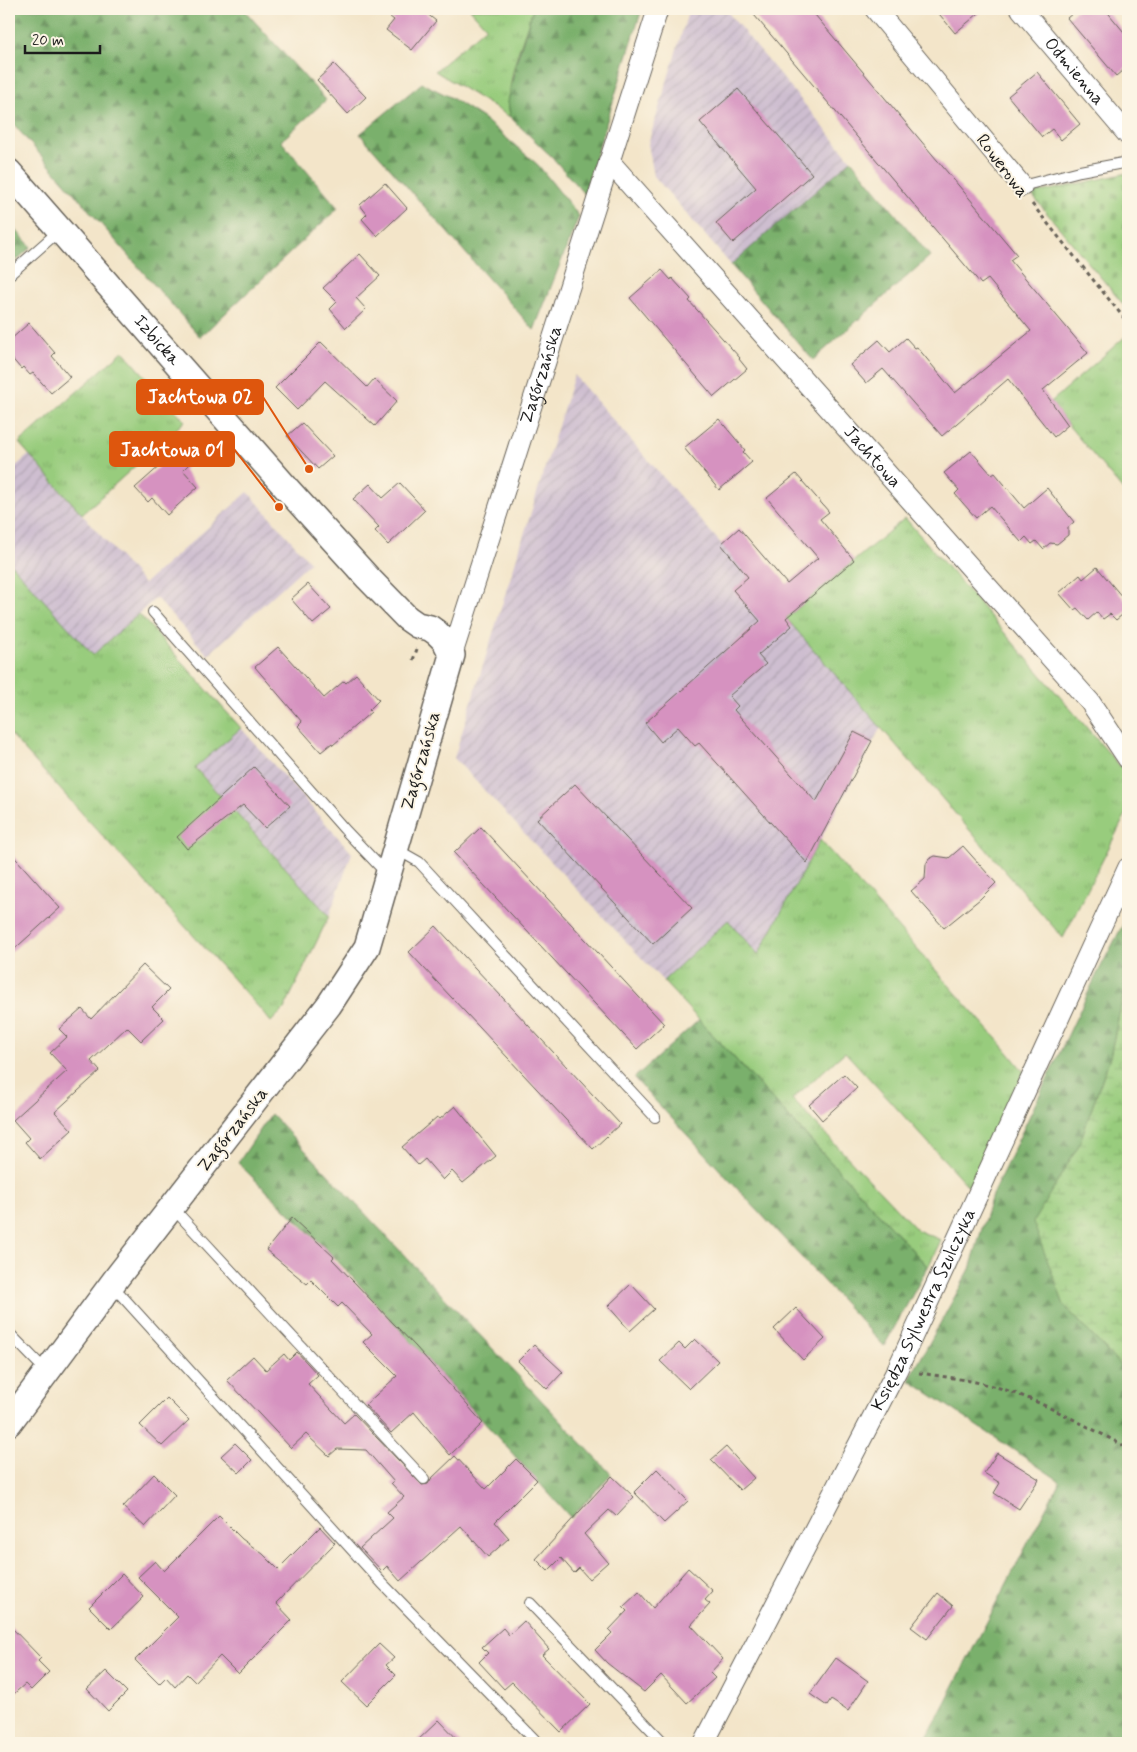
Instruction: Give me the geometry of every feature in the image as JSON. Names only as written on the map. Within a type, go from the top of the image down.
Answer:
[{"type":"street","name":"Zagórzańska","points":[[9,1423],[110,1286],[248,1111],[334,997],[367,947],[452,655],[658,9]]},
{"type":"street","name":"Rowerowa","points":[[875,9],[1022,186]]},
{"type":"street","name":"Odmienna","points":[[1021,9],[1128,135]]},
{"type":"street","name":"Jachtowa","points":[[609,161],[1090,702],[1128,759]]},
{"type":"street","name":"Izbicka","points":[[9,172],[289,491],[362,571],[407,618],[417,625],[430,628],[437,633],[445,641],[452,655]]},
{"type":"street","name":"Księdza Sylwestra Szulczyka","points":[[704,1743],[897,1370],[1128,868]]},
{"type":"lane","points":[[1022,186],[1080,171],[1128,162]]},
{"type":"lane","points":[[9,275],[60,230]]},
{"type":"lane","points":[[153,612],[340,824],[388,875]]},
{"type":"lane","points":[[396,849],[419,862],[655,1117]]},
{"type":"lane","points":[[172,1206],[424,1479]]},
{"type":"lane","points":[[110,1286],[382,1583],[538,1743]]},
{"type":"lane","points":[[9,1333],[47,1372]]},
{"type":"lane","points":[[530,1603],[664,1743]]},
{"type":"path","name":"Rowerowa","points":[[1022,186],[1028,200],[1128,323]]},
{"type":"path","points":[[897,1370],[943,1376],[1006,1390],[1068,1417],[1128,1448]]},
{"type":"shaded area","points":[[689,9],[725,9],[851,160],[731,265],[654,176],[648,144]]},
{"type":"shaded area","points":[[574,375],[881,727],[758,955],[728,920],[663,981],[454,758]]},
{"type":"shaded area","points":[[29,455],[144,584],[248,492],[310,562],[208,655],[156,598],[93,655],[9,562],[9,472]]},
{"type":"shaded area","points":[[241,728],[352,853],[329,916],[195,767]]},
{"type":"green space","points":[[9,9],[249,9],[246,12],[326,100],[281,141],[338,208],[200,337],[9,119]]},
{"type":"green space","points":[[470,9],[533,9],[512,76],[509,103],[510,117],[435,71],[486,27]]},
{"type":"green space","points":[[533,9],[642,9],[584,194],[552,157],[510,117],[508,101],[516,63]]},
{"type":"green space","points":[[422,83],[450,97],[484,119],[538,165],[579,216],[534,330],[360,134]]},
{"type":"green space","points":[[851,160],[930,256],[813,360],[731,265]]},
{"type":"green space","points":[[1128,173],[1128,310],[1031,194]]},
{"type":"green space","points":[[9,222],[31,247],[9,267]]},
{"type":"green space","points":[[1128,336],[1128,496],[1051,402]]},
{"type":"green space","points":[[123,351],[185,421],[82,514],[19,443]]},
{"type":"green space","points":[[905,518],[1126,773],[1128,810],[1063,938],[786,618]]},
{"type":"green space","points":[[9,562],[93,655],[139,614],[241,728],[195,768],[329,916],[284,1009],[271,1022],[9,733]]},
{"type":"green space","points":[[820,840],[1024,1072],[969,1187],[845,1052],[792,1099],[917,1230],[941,1240],[928,1267],[663,981],[728,920],[758,955]]},
{"type":"green space","points":[[1128,915],[1128,995],[1123,996],[1110,1057],[1079,1145],[1034,1222],[1064,1305],[1128,1374],[1128,1743],[924,1743],[1060,1481],[909,1380],[970,1269],[992,1195],[1096,976]]},
{"type":"green space","points":[[1128,995],[1128,1374],[1064,1305],[1033,1222],[1079,1145],[1110,1057],[1123,996]]},
{"type":"green space","points":[[699,1020],[928,1267],[884,1346],[634,1078]]},
{"type":"green space","points":[[271,1114],[611,1474],[571,1518],[334,1257],[238,1163]]},
{"type":"building","points":[[380,9],[421,9],[436,21],[412,50],[386,30],[394,20]]},
{"type":"building","points":[[749,9],[810,9],[1017,255],[1010,260],[1088,353],[1043,390],[1068,425],[1054,437],[1008,379],[942,436],[883,369],[866,383],[850,365],[879,340],[890,352],[906,338],[915,348],[917,347],[955,393],[1031,331],[988,279],[981,284]]},
{"type":"building","points":[[935,9],[984,9],[955,33]]},
{"type":"building","points":[[1078,9],[1105,9],[1128,37],[1128,66],[1116,76],[1067,18]]},
{"type":"building","points":[[334,64],[366,97],[348,114],[317,80]]},
{"type":"building","points":[[1037,72],[1080,124],[1061,140],[1052,129],[1042,137],[1008,96]]},
{"type":"building","points":[[738,89],[812,174],[733,243],[716,223],[756,188],[700,122]]},
{"type":"building","points":[[385,183],[407,208],[377,236],[362,219],[367,214],[360,205]]},
{"type":"building","points":[[360,254],[380,276],[356,298],[366,309],[346,328],[330,309],[337,302],[323,288]]},
{"type":"building","points":[[662,270],[691,299],[689,301],[740,358],[747,369],[714,397],[630,298]]},
{"type":"building","points":[[29,323],[55,353],[52,356],[70,377],[51,393],[33,373],[30,375],[23,367],[21,369],[9,355],[9,341]]},
{"type":"building","points":[[321,342],[367,387],[374,379],[397,401],[375,426],[325,381],[297,410],[275,388]]},
{"type":"building","points":[[719,419],[745,450],[743,452],[752,462],[719,490],[684,448]]},
{"type":"building","points":[[302,423],[333,456],[318,469],[287,436]]},
{"type":"building","points":[[179,449],[191,462],[183,470],[198,487],[167,515],[152,498],[148,502],[135,488]]},
{"type":"building","points":[[971,451],[992,475],[995,473],[1024,508],[1047,488],[1074,522],[1068,527],[1068,535],[1057,544],[1050,543],[1043,549],[1036,541],[1032,544],[1026,537],[1021,542],[990,506],[976,518],[955,494],[959,490],[944,473]]},
{"type":"building","points":[[796,474],[829,512],[820,519],[854,560],[786,618],[792,626],[758,655],[766,664],[729,696],[738,706],[734,710],[816,802],[854,732],[872,741],[807,863],[699,743],[695,746],[678,727],[661,742],[645,723],[760,621],[733,590],[748,577],[721,544],[739,528],[787,584],[818,558],[767,498]]},
{"type":"building","points":[[400,483],[425,510],[388,545],[375,531],[379,527],[353,499],[370,484],[383,498]]},
{"type":"building","points":[[1097,567],[1128,604],[1128,610],[1116,620],[1110,614],[1103,619],[1097,612],[1088,620],[1077,608],[1074,610],[1059,593],[1080,575],[1083,579]]},
{"type":"building","points":[[308,584],[331,609],[313,624],[291,599]]},
{"type":"building","points":[[278,647],[324,698],[344,681],[346,683],[356,674],[379,700],[369,710],[371,712],[333,745],[332,743],[321,752],[298,726],[302,722],[255,667]]},
{"type":"building","points":[[254,767],[290,806],[265,828],[243,805],[187,849],[177,837]]},
{"type":"building","points":[[575,784],[692,908],[653,944],[537,819]]},
{"type":"building","points":[[481,827],[664,1024],[637,1049],[454,853]]},
{"type":"building","points":[[963,846],[996,883],[980,899],[944,928],[911,891],[925,879],[926,864],[929,859],[935,856],[949,858]]},
{"type":"building","points":[[9,851],[60,908],[9,954]]},
{"type":"building","points":[[436,926],[620,1124],[593,1149],[409,952]]},
{"type":"building","points":[[143,965],[169,990],[152,1007],[164,1019],[141,1041],[127,1027],[91,1061],[100,1071],[55,1112],[72,1130],[40,1159],[25,1142],[29,1138],[13,1120],[67,1071],[50,1053],[67,1037],[59,1029],[82,1009],[91,1019]]},
{"type":"building","points":[[844,1074],[857,1088],[822,1120],[809,1105]]},
{"type":"building","points":[[455,1106],[496,1156],[463,1183],[452,1171],[443,1180],[425,1159],[418,1165],[402,1147],[437,1117],[440,1119]]},
{"type":"building","points":[[292,1218],[334,1257],[332,1259],[416,1347],[483,1423],[450,1455],[414,1412],[391,1433],[365,1405],[397,1376],[363,1342],[372,1334],[342,1303],[338,1307],[311,1280],[307,1284],[266,1250]]},
{"type":"building","points":[[631,1284],[654,1309],[630,1331],[608,1306]]},
{"type":"building","points":[[796,1308],[825,1339],[803,1360],[774,1329]]},
{"type":"building","points":[[695,1339],[718,1361],[689,1389],[660,1361],[679,1343],[685,1349]]},
{"type":"building","points":[[534,1345],[563,1372],[547,1389],[518,1361]]},
{"type":"building","points":[[297,1352],[318,1375],[308,1384],[344,1423],[354,1414],[422,1485],[428,1484],[455,1456],[486,1489],[516,1459],[537,1480],[495,1522],[509,1538],[488,1557],[461,1526],[400,1581],[387,1566],[382,1571],[360,1548],[393,1518],[387,1512],[404,1497],[391,1483],[394,1482],[366,1450],[337,1449],[329,1456],[306,1434],[291,1448],[227,1380],[253,1356],[266,1370],[284,1354],[289,1360]]},
{"type":"building","points":[[167,1398],[189,1420],[162,1446],[140,1425]]},
{"type":"building","points":[[235,1443],[252,1460],[239,1473],[221,1456]]},
{"type":"building","points":[[726,1447],[754,1478],[740,1490],[711,1460]]},
{"type":"building","points":[[997,1453],[1039,1479],[1019,1509],[994,1493],[1000,1483],[984,1473]]},
{"type":"building","points":[[657,1469],[688,1501],[664,1523],[634,1492]]},
{"type":"building","points":[[154,1474],[175,1495],[145,1527],[123,1507]]},
{"type":"building","points":[[612,1476],[634,1497],[616,1516],[609,1510],[584,1534],[608,1562],[589,1579],[579,1568],[574,1573],[561,1558],[548,1571],[536,1559]]},
{"type":"building","points":[[219,1516],[242,1539],[263,1554],[278,1569],[320,1527],[335,1543],[276,1603],[292,1620],[238,1674],[220,1656],[195,1682],[187,1674],[175,1687],[166,1677],[159,1684],[135,1660],[178,1617],[138,1577],[155,1561],[164,1571]]},
{"type":"building","points":[[688,1568],[713,1591],[705,1600],[710,1604],[691,1625],[723,1659],[710,1673],[715,1678],[687,1703],[661,1675],[644,1692],[607,1663],[595,1650],[612,1633],[609,1630],[627,1611],[623,1607],[639,1592],[653,1608]]},
{"type":"building","points":[[122,1574],[144,1597],[111,1629],[89,1607]]},
{"type":"building","points":[[938,1593],[953,1606],[927,1639],[911,1627]]},
{"type":"building","points":[[524,1621],[549,1649],[542,1655],[590,1704],[561,1732],[512,1682],[504,1689],[479,1662],[488,1653],[482,1647],[503,1628],[509,1635]]},
{"type":"building","points":[[9,1625],[41,1658],[38,1661],[49,1672],[31,1690],[25,1684],[9,1698]]},
{"type":"building","points":[[379,1644],[394,1658],[386,1665],[396,1675],[366,1705],[342,1682]]},
{"type":"building","points":[[836,1658],[868,1681],[848,1711],[831,1700],[827,1706],[810,1694]]},
{"type":"building","points":[[106,1671],[127,1692],[108,1711],[87,1689]]},
{"type":"building","points":[[439,1720],[461,1743],[415,1743]]},
{"type":"place","name":"Jachtowa 02","points":[[309,469]]},
{"type":"place","name":"Jachtowa 01","points":[[279,507]]}]
